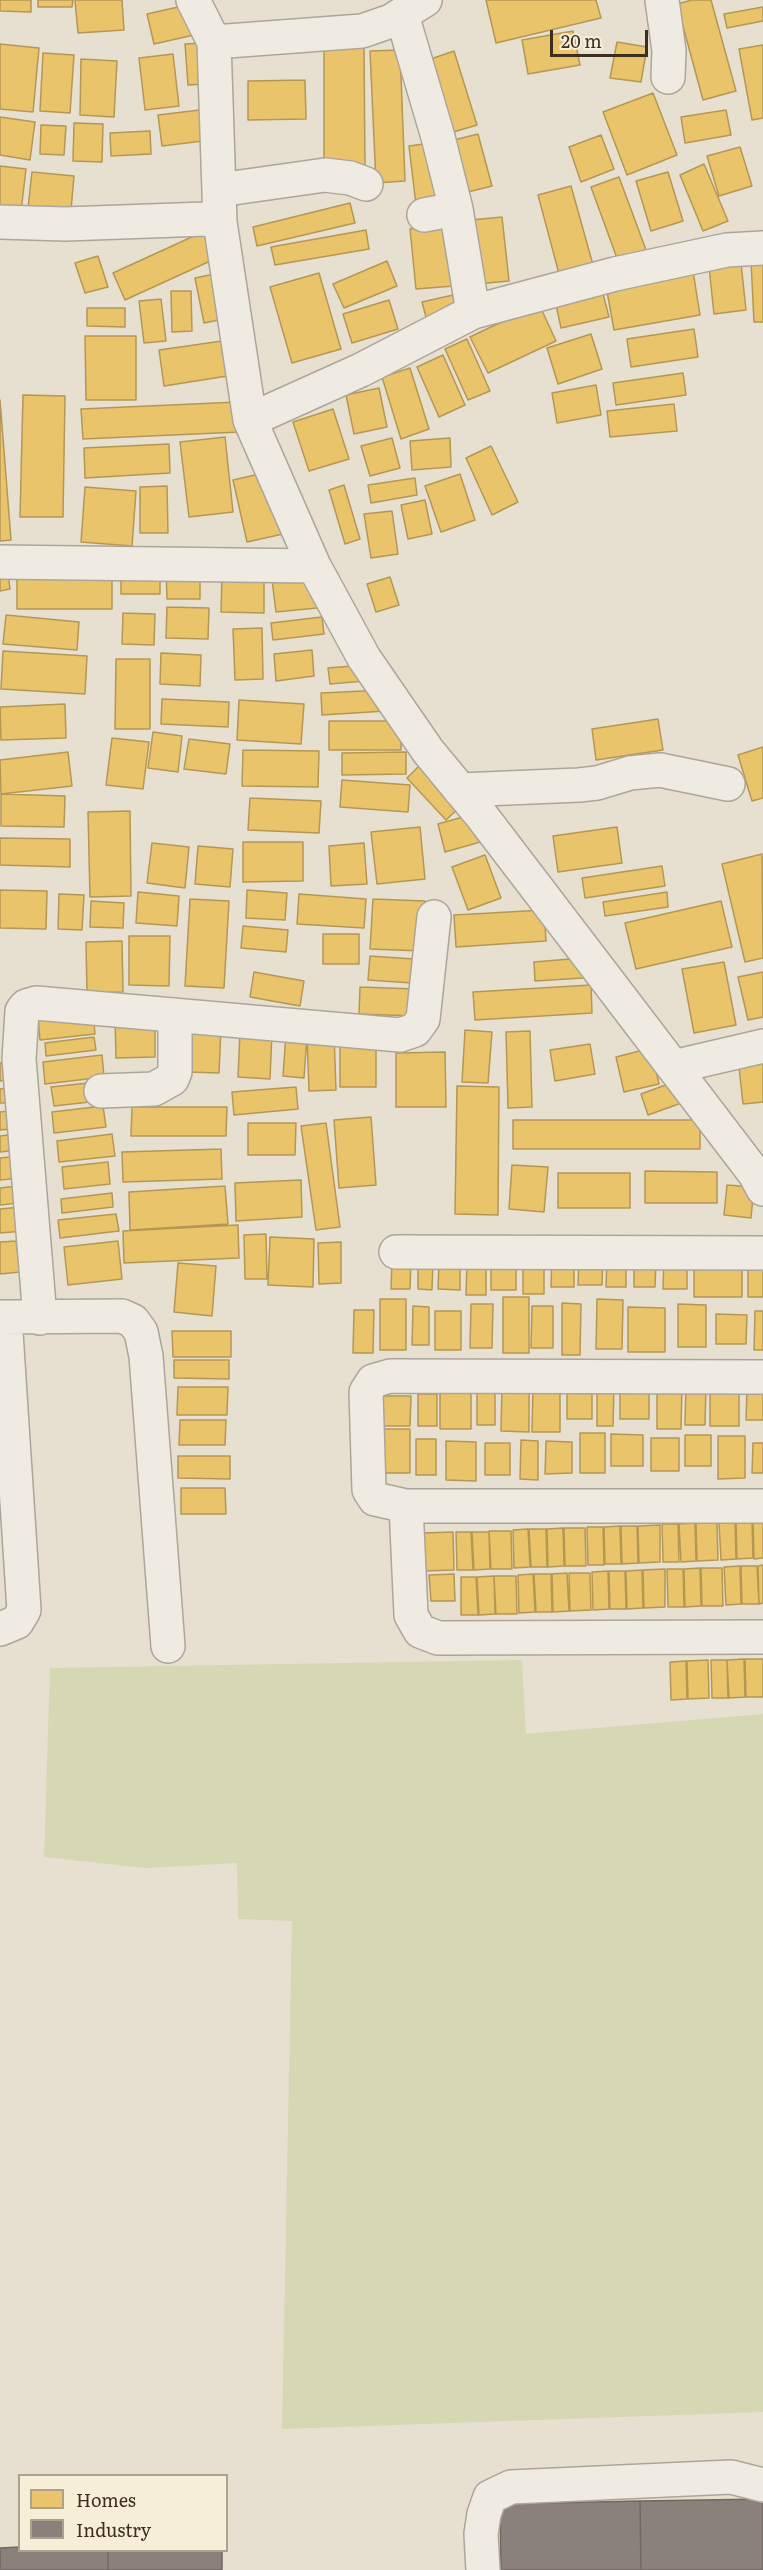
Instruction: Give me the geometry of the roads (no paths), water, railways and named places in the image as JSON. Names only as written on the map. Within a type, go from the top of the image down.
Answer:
[{"type":"street","points":[[193,0],[214,42],[219,206],[250,420],[314,566],[364,658],[428,751],[755,1174],[763,1189]]},
{"type":"street","points":[[662,0],[669,51],[668,77]]},
{"type":"street","points":[[214,42],[362,31],[413,8],[438,136],[456,209],[473,312]]},
{"type":"street","points":[[0,222],[65,224],[205,219],[219,206],[326,175],[350,178],[366,184]]},
{"type":"street","points":[[424,215],[456,209]]},
{"type":"street","points":[[250,420],[361,370],[473,312],[615,274],[727,250],[763,248]]},
{"type":"street","points":[[0,562],[314,566]]},
{"type":"street","points":[[460,790],[579,785],[597,783],[630,772],[660,770],[728,783]]},
{"type":"street","points":[[40,1318],[10,1059],[22,1011],[26,1006],[36,1003],[400,1035],[415,1030],[423,1019],[434,917]]},
{"type":"street","points":[[101,1091],[154,1089],[172,1079],[175,1072],[175,1015]]},
{"type":"street","points":[[673,1067],[763,1046]]},
{"type":"street","points":[[396,1252],[763,1253]]},
{"type":"street","points":[[0,1629],[17,1622],[24,1610],[7,1467],[2,1317],[122,1316],[133,1321],[141,1332],[146,1356],[168,1646]]},
{"type":"street","points":[[763,1377],[390,1376],[373,1381],[366,1392],[369,1490],[375,1498],[406,1506],[763,1506]]},
{"type":"street","points":[[406,1506],[411,1615],[420,1631],[438,1638],[763,1637]]},
{"type":"street","points":[[483,2570],[481,2534],[484,2514],[490,2497],[511,2487],[731,2477],[763,2485]]}]
